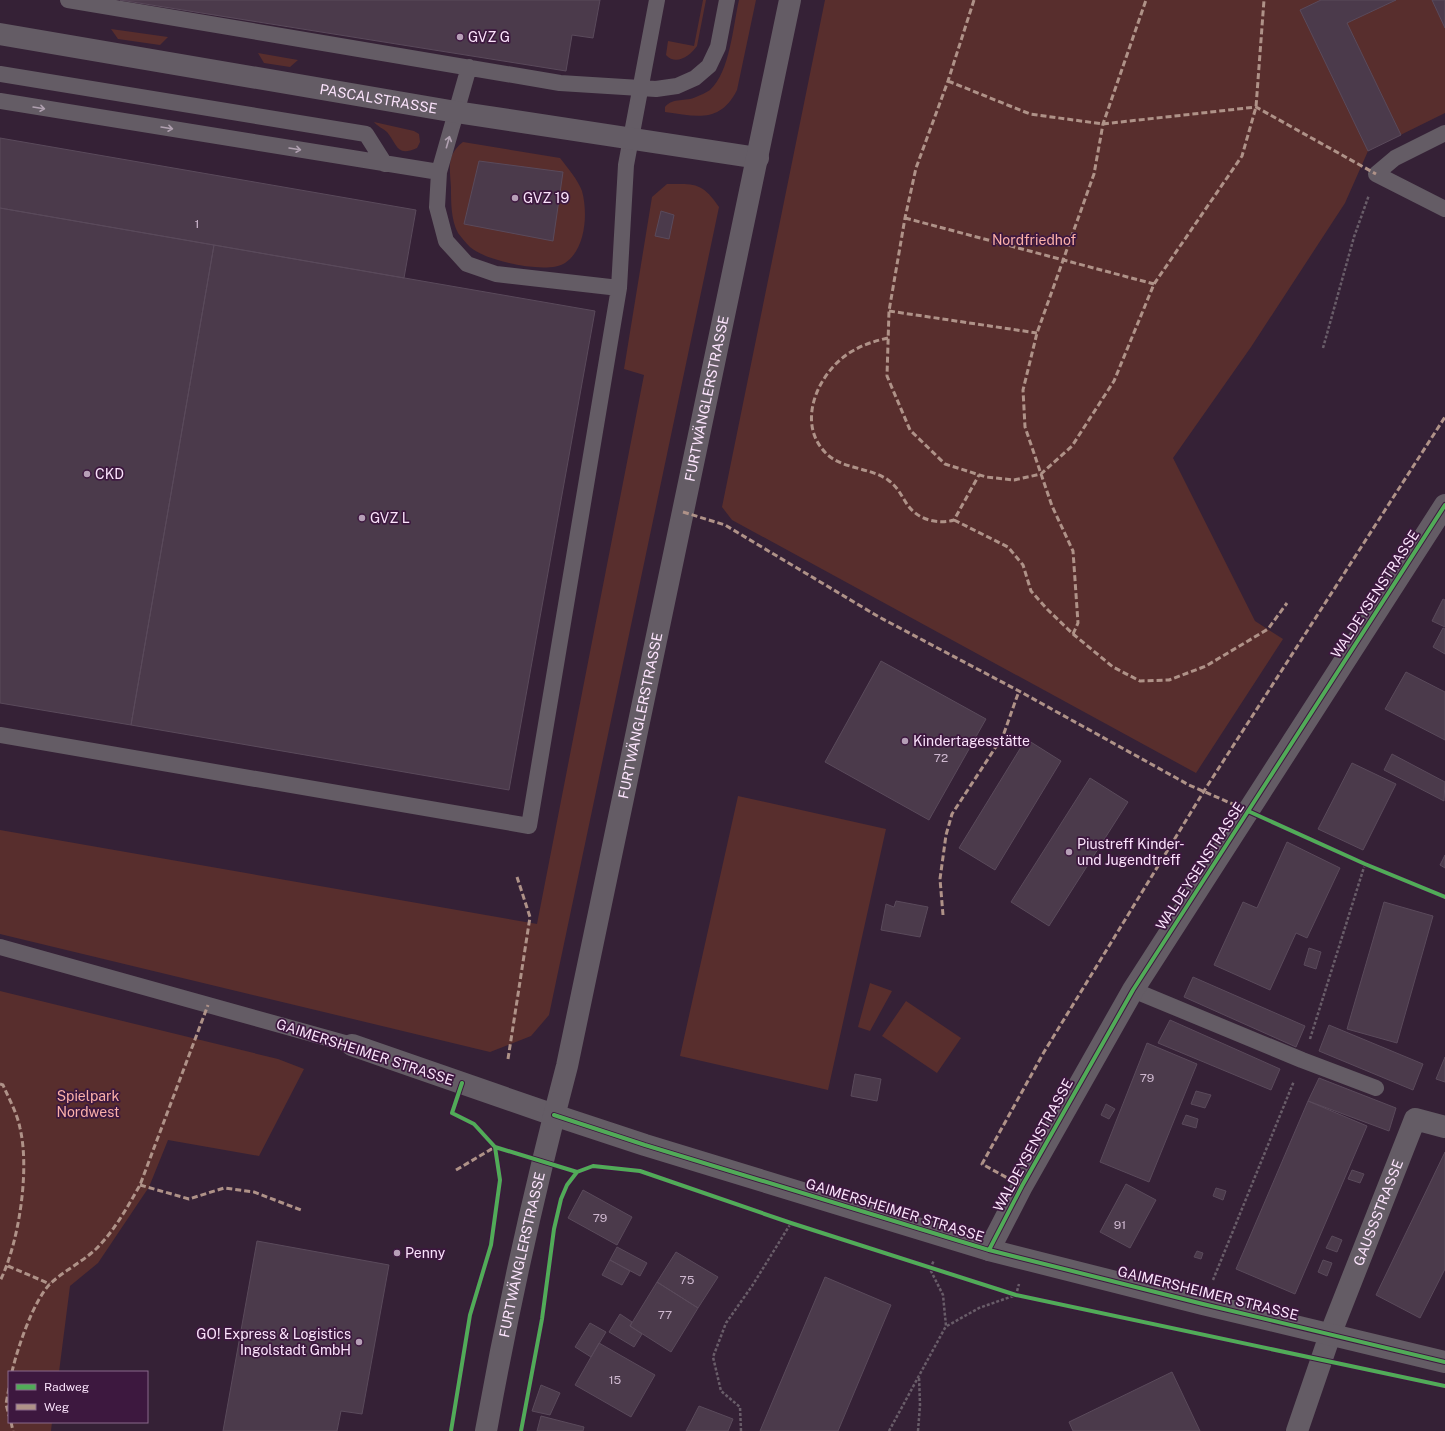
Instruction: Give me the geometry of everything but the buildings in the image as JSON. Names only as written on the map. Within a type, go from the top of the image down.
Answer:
[{"type":"street","name":"FURTWÄNGLERSTRASSE","points":[[486,1431],[503,1336],[536,1184],[570,1051],[790,0]]},
{"type":"street","name":"PASCALSTRASSE","points":[[0,34],[456,112],[758,158]]},
{"type":"street","name":"WALDEYSENSTRASSE","points":[[989,1250],[1022,1186],[1133,990],[1445,504]]},
{"type":"street","name":"GAIMERSHEIMER STRASSE","points":[[352,1045],[554,1115],[989,1250],[1203,1304],[1445,1362]]},
{"type":"street","name":"GAUSSSTRASSE","points":[[1330,1335],[1415,1120],[1445,1126]]},
{"type":"street","points":[[1297,1431],[1330,1335]]},
{"type":"lane","points":[[68,0],[560,83],[656,89],[677,86],[696,78],[709,66],[718,47],[727,0]]},
{"type":"lane","points":[[0,735],[529,826],[619,288],[626,165],[657,0]]},
{"type":"lane","points":[[469,67],[439,172],[437,207],[446,241],[467,264],[496,274],[619,288]]},
{"type":"lane","points":[[0,74],[366,134],[385,164]]},
{"type":"lane","points":[[0,101],[439,172]]},
{"type":"lane","points":[[1445,134],[1395,158],[1376,174],[1445,209]]},
{"type":"lane","name":"GAIMERSHEIMER STRASSE","points":[[0,947],[352,1045]]},
{"type":"lane","points":[[1133,990],[1302,1060],[1376,1088]]},
{"type":"path","points":[[1322,348],[1354,237],[1376,174]]},
{"type":"path","points":[[1203,1304],[1302,1060],[1365,864]]},
{"type":"path","points":[[741,1431],[740,1407],[720,1391],[713,1357],[726,1322],[752,1286],[791,1223]]},
{"type":"path","points":[[945,1237],[930,1269],[943,1295],[946,1326]]},
{"type":"path","points":[[889,1431],[918,1375],[946,1326],[979,1308],[1016,1295],[1027,1259]]},
{"type":"path","points":[[918,1375],[920,1405],[918,1431]]},
{"type":"green space","points":[[703,0],[706,0],[697,46],[691,53],[683,58],[674,60],[670,58],[666,55],[668,41],[694,46]]},
{"type":"green space","points":[[739,0],[756,0],[737,90],[730,101],[715,113],[706,115],[697,116],[665,112],[665,107],[668,104],[703,94],[710,90],[717,82],[730,48]]},
{"type":"green space","name":"Nordfriedhof","points":[[825,0],[1445,0],[1445,113],[1368,151],[1345,203],[1251,347],[1173,458],[1255,621],[1283,639],[1196,773],[732,520],[722,507]]},
{"type":"green space","points":[[111,29],[168,37],[160,45],[118,39]]},
{"type":"green space","points":[[258,53],[298,60],[290,67],[264,63]]},
{"type":"green space","points":[[374,122],[414,131],[419,134],[420,142],[417,148],[405,151],[401,150],[387,132]]},
{"type":"green space","points":[[463,142],[560,158],[578,182],[584,200],[584,230],[577,249],[572,257],[565,263],[557,266],[545,268],[531,267],[517,265],[489,257],[468,245],[458,233],[451,205],[450,162],[454,152]]},
{"type":"green space","points":[[667,184],[697,186],[708,193],[719,207],[549,1015],[531,1036],[490,1052],[0,934],[0,830],[537,924],[644,375],[624,369],[652,197]]},
{"type":"green space","points":[[738,796],[886,829],[828,1090],[680,1056]]},
{"type":"green space","points":[[870,983],[892,991],[870,1031],[858,1027]]},
{"type":"green space","name":"Spielpark Nordwest","points":[[0,991],[278,1059],[304,1069],[259,1156],[168,1140],[149,1187],[98,1263],[70,1286],[59,1371],[8,1371],[8,1423],[52,1423],[51,1431],[0,1431]]},
{"type":"green space","points":[[906,1001],[961,1038],[937,1073],[882,1036]]},
{"type":"marked path","points":[[974,0],[948,81],[916,168],[905,218],[889,311],[887,376],[910,430],[945,464],[986,477],[1014,480],[1041,474],[1072,446],[1114,381],[1154,284],[1242,156],[1256,107],[1264,0]]},
{"type":"marked path","points":[[1073,634],[1078,623],[1073,551],[1052,506],[1025,427],[1023,390],[1037,333],[1094,174],[1103,124],[1146,0]]},
{"type":"marked path","points":[[948,81],[1030,114],[1103,124],[1256,107],[1376,174]]},
{"type":"marked path","points":[[905,218],[1154,284]]},
{"type":"marked path","points":[[889,311],[1037,333]]},
{"type":"marked path","points":[[888,338],[878,340],[849,353],[827,374],[819,387],[814,401],[812,416],[813,430],[818,444],[835,460],[843,464],[874,473],[888,480],[893,484],[907,505],[914,512],[923,518],[938,522],[954,520],[979,475]]},
{"type":"marked path","points":[[1022,1186],[982,1164],[1044,1052],[1204,791],[1445,417]]},
{"type":"marked path","points":[[683,512],[725,525],[879,617],[1019,691],[1189,785],[1251,812]]},
{"type":"marked path","points":[[954,520],[1008,547],[1023,565],[1031,591],[1048,610],[1073,634],[1113,667],[1140,681],[1169,680],[1206,666],[1268,629],[1287,603]]},
{"type":"marked path","points":[[943,915],[940,879],[946,835],[952,814],[1003,736],[1019,691]]},
{"type":"marked path","points":[[508,1059],[530,917],[517,877]]},
{"type":"marked path","points":[[12,1371],[27,1325],[38,1300],[56,1278],[86,1257],[104,1241],[121,1218],[140,1185],[208,1005]]},
{"type":"marked path","points":[[0,1084],[3,1085],[19,1122],[23,1145],[24,1164],[21,1206],[13,1247],[0,1281]]},
{"type":"marked path","points":[[456,1170],[495,1147]]},
{"type":"marked path","points":[[140,1185],[189,1199],[224,1188],[254,1192],[301,1210]]},
{"type":"marked path","points":[[8,1266],[50,1284]]},
{"type":"marked path","points":[[8,1393],[6,1404],[8,1412]]},
{"type":"marked path","points":[[11,1423],[13,1431]]},
{"type":"cycle path","points":[[989,1250],[1022,1186],[1133,990],[1445,505]]},
{"type":"cycle path","points":[[1248,811],[1365,864],[1445,897]]},
{"type":"cycle path","points":[[462,1083],[452,1113],[474,1124],[495,1147],[577,1172],[593,1166],[640,1171],[791,1223],[1016,1295],[1445,1386]]},
{"type":"cycle path","points":[[554,1115],[645,1145],[989,1250],[1203,1304],[1445,1362]]},
{"type":"cycle path","points":[[451,1431],[470,1315],[491,1245],[500,1180],[495,1147]]},
{"type":"cycle path","points":[[521,1431],[542,1319],[554,1229],[561,1199],[567,1185],[577,1172]]},
{"type":"place","name":"GVZ G","points":[[460,37]]},
{"type":"place","name":"GVZ 19","points":[[515,198]]},
{"type":"place","name":"CKD","points":[[87,474]]},
{"type":"place","name":"GVZ L","points":[[362,518]]},
{"type":"place","name":"Kindertagesstätte","points":[[905,741]]},
{"type":"place","name":"Piustreff Kinder- und Jugendtreff","points":[[1069,852]]},
{"type":"place","name":"Penny","points":[[397,1253]]},
{"type":"place","name":"GO! Express & Logistics Ingolstadt GmbH","points":[[359,1342]]}]
